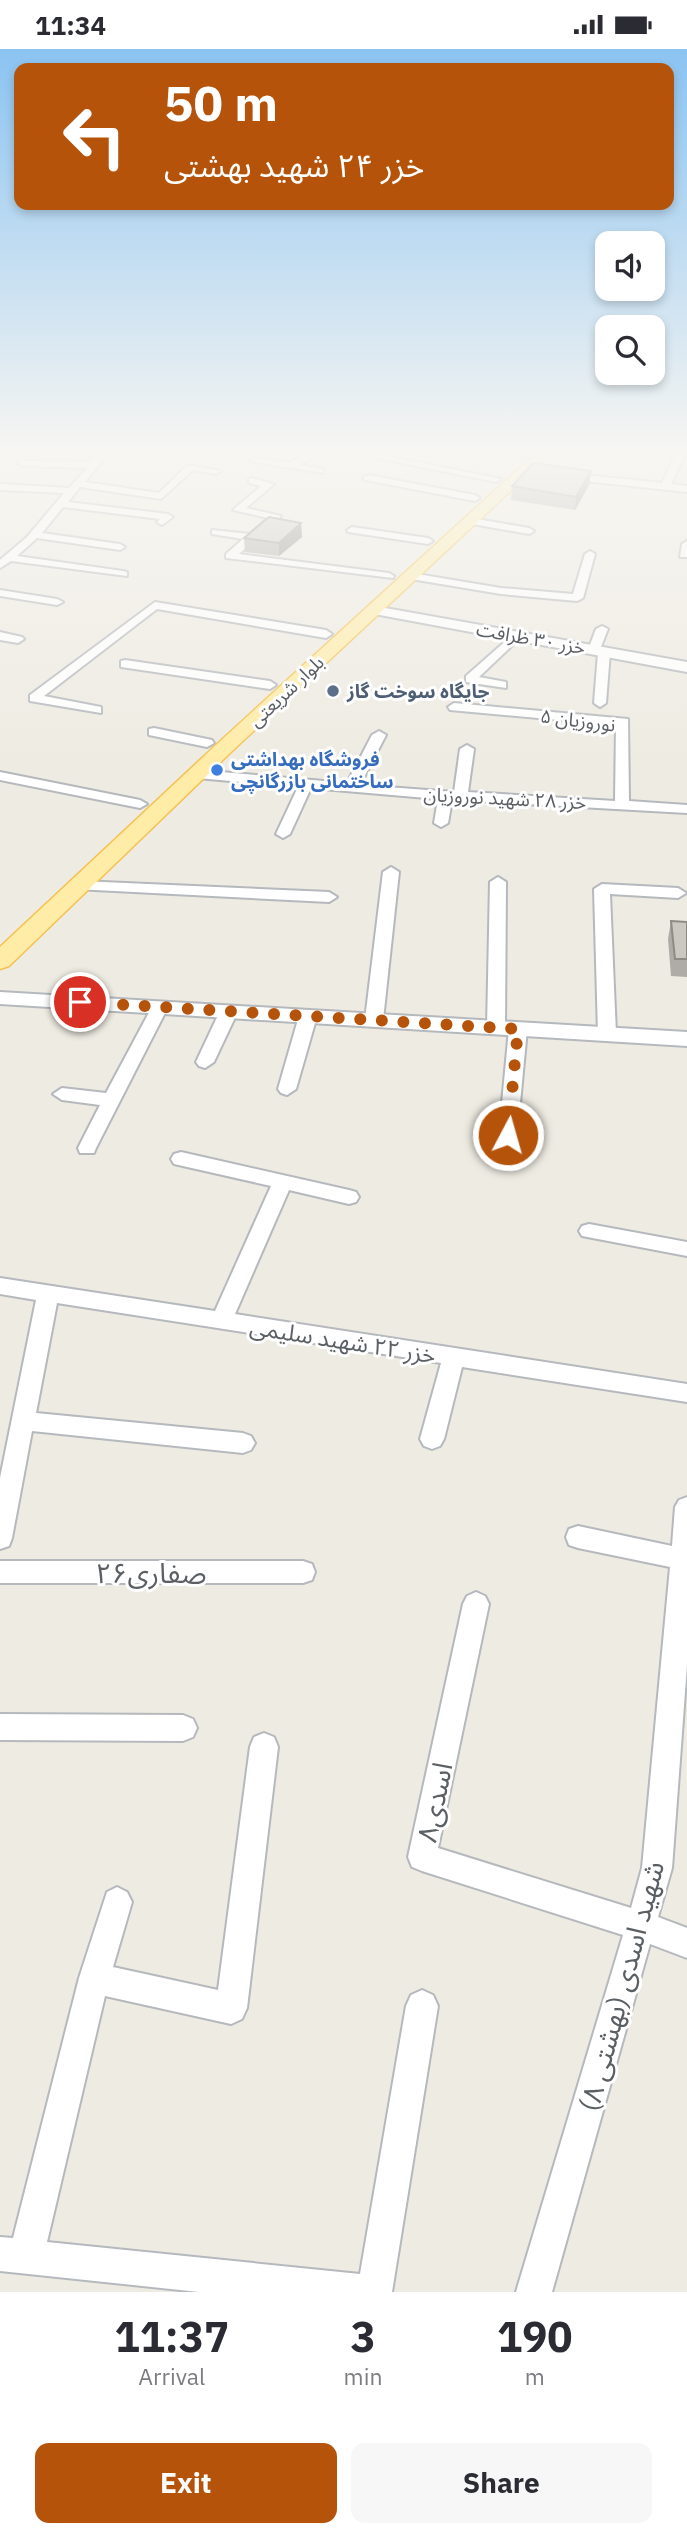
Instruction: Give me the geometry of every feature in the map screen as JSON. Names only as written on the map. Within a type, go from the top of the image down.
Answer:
[{"type":"main road","name":"بلوار شریعتی","points":[[10,925],[389,576],[415,558]]},
{"type":"main road","name":"بلوار شریعتی","points":[[0,961],[411,576],[422,558]]},
{"type":"street","points":[[243,558],[389,576]]},
{"type":"street","points":[[411,576],[501,591],[578,598],[589,558]]},
{"type":"street","points":[[4,561],[123,573]]},
{"type":"street","points":[[0,593],[57,602]]},
{"type":"street","points":[[96,710],[34,698],[155,605],[326,634]]},
{"type":"street","name":"خزر ۳۰ ظرافت","points":[[374,610],[687,667]]},
{"type":"street","points":[[600,703],[599,651],[602,629]]},
{"type":"street","points":[[0,636],[18,639]]},
{"type":"street","points":[[502,685],[470,679],[516,636]]},
{"type":"street","points":[[125,664],[270,685]]},
{"type":"street","name":"نوروزیان ۵","points":[[454,707],[623,722],[622,804]]},
{"type":"street","points":[[154,732],[206,743]]},
{"type":"street","points":[[351,788],[379,735]]},
{"type":"street","points":[[441,823],[467,749]]},
{"type":"street","name":"خزر ۲۸ شهید نوروزیان","points":[[197,774],[351,788],[687,809]]},
{"type":"street","points":[[0,776],[140,804]]},
{"type":"street","points":[[283,834],[306,784]]},
{"type":"street","points":[[374,1020],[390,872]]},
{"type":"street","points":[[498,883],[507,1028],[508,1135]]},
{"type":"street","points":[[80,886],[329,897]]},
{"type":"street","points":[[607,1034],[602,889],[678,893]]},
{"type":"street","points":[[0,998],[687,1039]]},
{"type":"street","points":[[87,1148],[160,1007]]},
{"type":"street","points":[[205,1062],[229,1011]]},
{"type":"street","points":[[287,1089],[308,1016]]},
{"type":"street","points":[[62,1094],[112,1100]]},
{"type":"street","points":[[181,1160],[349,1197]]},
{"type":"street","points":[[221,1321],[283,1182]]},
{"type":"street","points":[[589,1231],[687,1249]]},
{"type":"street","name":"خزر ۲۲ شهید سلیمی","points":[[0,1286],[687,1393]]},
{"type":"street","points":[[0,1538],[48,1294]]},
{"type":"street","points":[[432,1439],[454,1357]]},
{"type":"street","points":[[23,1421],[243,1443]]},
{"type":"street","name":"شهید اسدی (بهشتی ۸)","points":[[534,2292],[657,1868],[687,1507]]},
{"type":"street","points":[[579,1537],[683,1559]]},
{"type":"street","name":"صفاری۲۶","points":[[0,1572],[303,1572]]},
{"type":"street","name":"اسدی۸","points":[[476,1604],[422,1857],[641,1926]]},
{"type":"street","points":[[0,1727],[183,1728]]},
{"type":"street","points":[[94,1978],[231,2008],[264,1747]]},
{"type":"street","points":[[117,1902],[13,2256],[367,2292]]},
{"type":"street","points":[[641,1926],[687,1943]]},
{"type":"street","points":[[374,2292],[422,2005]]},
{"type":"building","points":[[671,921],[687,922],[687,959],[675,959]]},
{"type":"place","name":"جایگاه سوخت گاز","points":[[333,691]]},
{"type":"place","name":"فروشگاه بهداشتی ساختمانی بازرگانچی","points":[[217,770]]},
{"type":"route","points":[[80,1002],[518,1029],[508,1135]]}]
